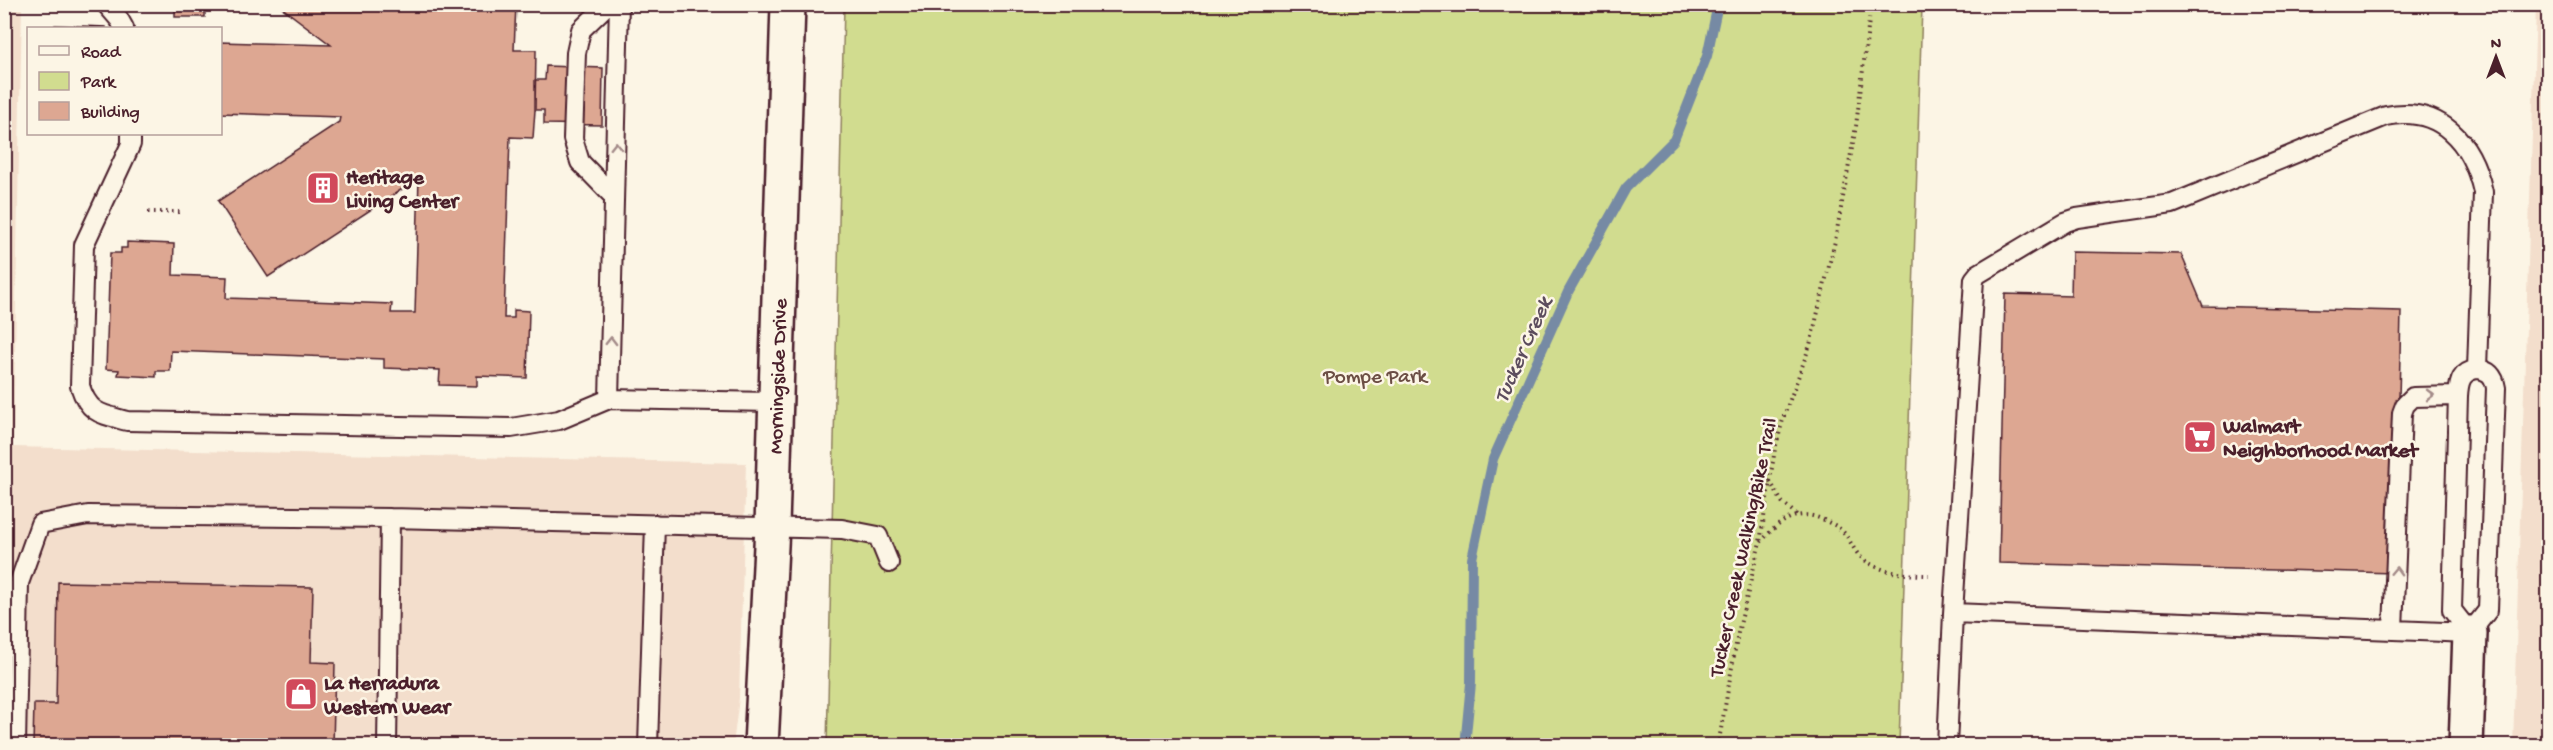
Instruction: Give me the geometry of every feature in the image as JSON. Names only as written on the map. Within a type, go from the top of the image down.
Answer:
[{"type":"street","name":"Morningside Drive","points":[[761,746],[772,526],[788,4]]},
{"type":"street","points":[[2466,746],[2470,633]]},
{"type":"lane","points":[[106,4],[123,27]]},
{"type":"lane","points":[[608,4],[581,30],[576,53],[573,139],[580,162],[614,197]]},
{"type":"lane","points":[[609,399],[619,4]]},
{"type":"lane","points":[[1947,746],[1974,279],[1978,274],[2065,222],[2077,218],[2172,204],[2386,116],[2400,113],[2415,115],[2433,121],[2448,130],[2471,153],[2479,172],[2483,192],[2477,369]]},
{"type":"lane","points":[[131,135],[131,144],[84,245],[80,386],[85,403],[99,414],[127,421],[511,428],[559,420],[609,399],[776,402]]},
{"type":"lane","points":[[2477,369],[2487,370],[2494,378],[2496,388],[2488,610],[2470,633],[2452,610],[2458,396],[2461,377],[2467,371],[2477,369]]},
{"type":"lane","points":[[2393,629],[2402,413],[2405,405],[2413,397],[2458,396]]},
{"type":"lane","points":[[16,746],[19,583],[40,524],[87,515],[390,518],[842,528],[878,536],[889,563]]},
{"type":"lane","points":[[387,746],[390,518]]},
{"type":"lane","points":[[648,746],[656,524]]},
{"type":"lane","points":[[1953,613],[2470,633]]},
{"type":"path","name":"Tucker Creek Walking/Bike Trail","points":[[1718,746],[1738,633],[1760,542],[1774,449],[1821,309],[1856,126],[1871,4]]},
{"type":"path","points":[[148,212],[183,212]]},
{"type":"path","points":[[1770,481],[1782,502],[1798,515]]},
{"type":"path","points":[[1760,542],[1774,526],[1786,518],[1798,515],[1815,516],[1840,528],[1861,557],[1878,567],[1908,575],[1929,576]]},
{"type":"shaded area","points":[[2548,4],[2548,745],[2513,746],[2536,5]]},
{"type":"shaded area","points":[[4,5],[22,5],[13,447],[746,463],[739,698],[733,745],[5,745]]},
{"type":"green space","name":"Pompe Park","points":[[844,5],[1922,5],[1899,745],[827,746]]},
{"type":"building","points":[[175,4],[205,4],[205,17],[175,17]]},
{"type":"building","name":"Heritage Living Center","points":[[277,4],[516,4],[514,50],[536,50],[535,110],[533,138],[510,137],[504,318],[514,318],[514,310],[529,311],[527,378],[477,376],[477,386],[439,385],[440,370],[384,368],[384,359],[171,351],[170,371],[156,371],[156,377],[118,375],[119,370],[106,369],[110,253],[121,253],[121,248],[127,248],[127,242],[174,244],[173,275],[227,277],[226,298],[392,304],[391,313],[415,313],[419,178],[268,277],[218,201],[339,122],[340,117],[222,113],[222,42],[331,45]]},
{"type":"building","points":[[55,25],[106,27],[55,27]]},
{"type":"building","points":[[546,66],[603,68],[602,125],[544,124],[544,110],[535,110],[535,80],[545,80]]},
{"type":"building","name":"Walmart Neighborhood Market","points":[[2072,252],[2181,254],[2203,306],[2401,311],[2395,573],[1999,563],[2005,294],[2071,296]]},
{"type":"building","points":[[58,582],[313,587],[311,662],[335,663],[333,746],[33,746],[34,704],[56,704]]},
{"type":"waterway","name":"Tucker Creek","points":[[1465,746],[1471,683],[1472,559],[1493,459],[1568,292],[1626,188],[1674,140],[1707,56],[1718,4]]},
{"type":"place","name":"Heritage Living Center","points":[[323,188]]},
{"type":"place","name":"Walmart Neighborhood Market","points":[[2200,437]]},
{"type":"place","name":"La Herradura Western Wear","points":[[301,694]]}]
